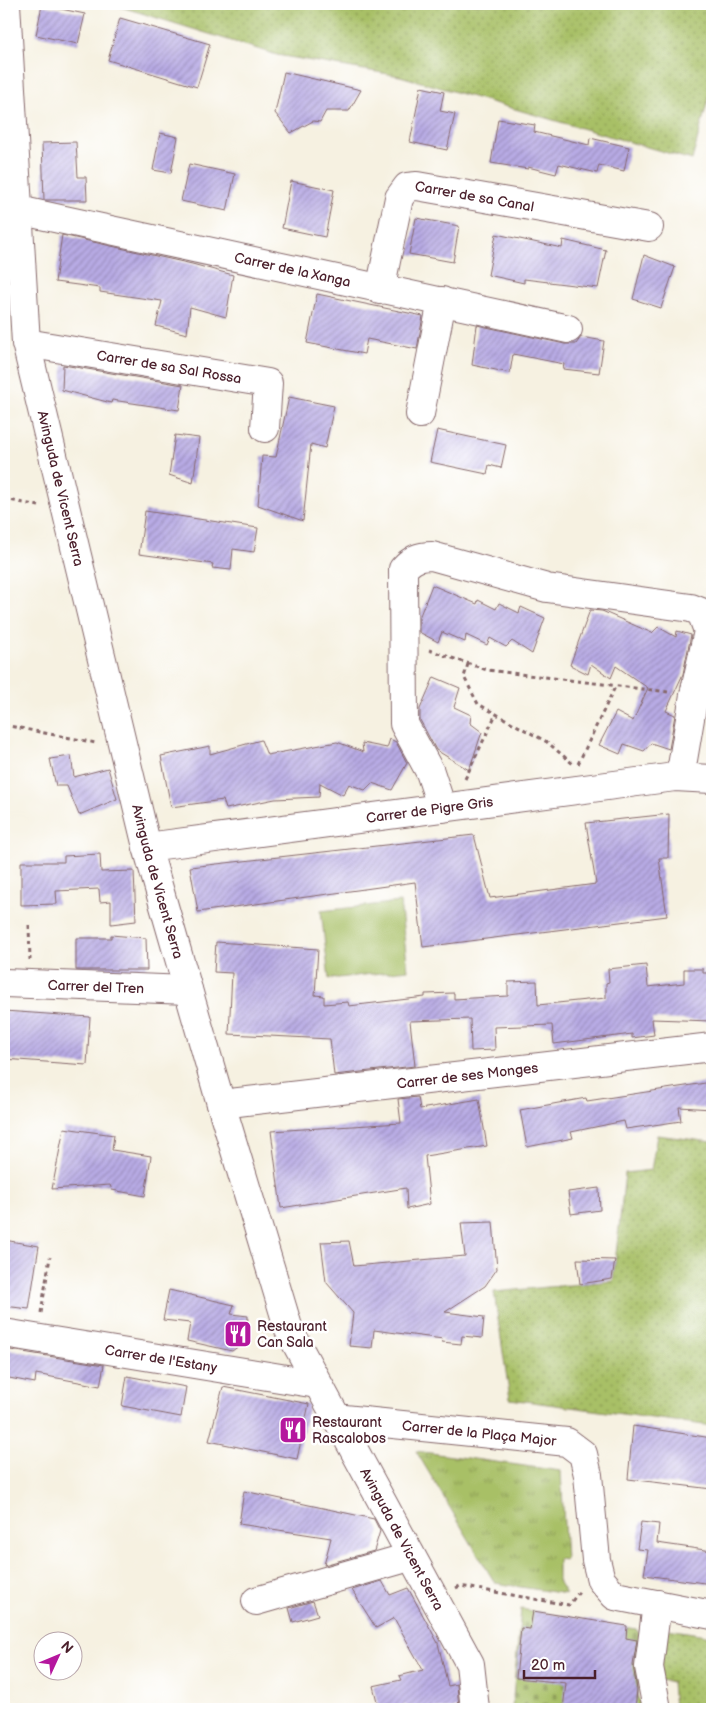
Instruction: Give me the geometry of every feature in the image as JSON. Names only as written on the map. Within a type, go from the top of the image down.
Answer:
[{"type":"street","name":"Avinguda de Vicent Serra","points":[[6,4],[13,201],[26,344],[147,847],[289,1330],[470,1664],[475,1709]]},
{"type":"street","name":"Carrer de sa Canal","points":[[380,290],[399,198],[408,187],[417,186],[649,227]]},
{"type":"street","name":"Carrer de la Xanga","points":[[13,201],[380,290],[442,301],[568,329]]},
{"type":"street","points":[[420,414],[442,301]]},
{"type":"street","name":"Carrer de sa Sal Rossa","points":[[26,344],[268,383],[265,428]]},
{"type":"street","points":[[453,806],[430,772],[404,724],[404,569],[411,560],[422,556],[432,556],[547,588],[692,608],[700,612],[708,631],[694,695],[682,766],[675,777]]},
{"type":"street","name":"Carrer de Pigre Gris","points":[[147,847],[675,777],[712,779]]},
{"type":"street","name":"Carrer del Tren","points":[[4,983],[30,986],[188,990]]},
{"type":"street","name":"Carrer de ses Monges","points":[[221,1104],[712,1047]]},
{"type":"street","name":"Carrer de l'Estany","points":[[4,1333],[318,1384]]},
{"type":"street","name":"Carrer de la Plaça Major","points":[[335,1418],[568,1442],[582,1454],[588,1474],[596,1560],[601,1580]]},
{"type":"street","points":[[256,1601],[399,1560],[410,1554]]},
{"type":"street","points":[[601,1580],[615,1596],[712,1615]]},
{"type":"street","points":[[657,1604],[649,1667],[657,1709]]},
{"type":"path","points":[[4,499],[66,512]]},
{"type":"path","points":[[425,648],[487,670],[694,695]]},
{"type":"path","points":[[468,664],[464,677],[478,704],[547,742],[577,767],[616,685]]},
{"type":"path","points":[[453,806],[496,714]]},
{"type":"path","points":[[4,725],[124,749]]},
{"type":"path","points":[[29,925],[30,986]]},
{"type":"path","points":[[36,1338],[50,1257]]},
{"type":"path","points":[[435,1598],[460,1586],[569,1605],[586,1584],[601,1580]]},
{"type":"green space","points":[[112,4],[712,4],[712,85],[692,160],[400,76],[277,55]]},
{"type":"green space","points":[[400,902],[408,970],[329,979],[321,911]]},
{"type":"green space","points":[[657,1135],[712,1142],[712,1426],[510,1399],[494,1292],[613,1281],[625,1173],[651,1170]]},
{"type":"green space","points":[[416,1451],[561,1471],[566,1560],[558,1559],[558,1581],[566,1594],[495,1583]]},
{"type":"green space","points":[[521,1609],[636,1629],[643,1639],[637,1696],[643,1709],[512,1709]]},
{"type":"green space","points":[[662,1628],[712,1636],[712,1709],[674,1709],[672,1682],[659,1680]]},
{"type":"building","points":[[42,5],[85,14],[78,44],[36,35]]},
{"type":"building","points":[[120,18],[210,44],[197,87],[108,60]]},
{"type":"building","points":[[284,72],[361,90],[349,111],[326,111],[320,122],[313,121],[291,133],[275,113]]},
{"type":"building","points":[[421,87],[444,92],[440,111],[455,114],[447,150],[410,142]]},
{"type":"building","points":[[498,119],[535,125],[534,132],[589,145],[590,138],[629,147],[624,171],[599,165],[597,173],[559,164],[556,174],[528,167],[528,169],[491,163]]},
{"type":"building","points":[[160,133],[178,137],[171,173],[153,170]]},
{"type":"building","points":[[76,142],[78,177],[86,177],[87,200],[44,200],[42,143]]},
{"type":"building","points":[[189,164],[235,174],[227,211],[181,201]]},
{"type":"building","points":[[291,181],[334,190],[325,237],[282,228]]},
{"type":"building","points":[[416,218],[459,226],[453,262],[409,254]]},
{"type":"building","points":[[496,234],[562,248],[563,240],[606,250],[598,288],[524,279],[524,283],[488,275]]},
{"type":"building","points":[[62,235],[233,275],[226,317],[190,307],[187,334],[156,326],[162,301],[100,292],[100,288],[55,282]]},
{"type":"building","points":[[644,255],[675,267],[661,308],[633,299]]},
{"type":"building","points":[[317,294],[423,316],[417,349],[367,339],[364,354],[307,343]]},
{"type":"building","points":[[477,325],[565,344],[576,344],[581,337],[604,341],[599,373],[563,369],[564,364],[513,354],[510,373],[472,365]]},
{"type":"building","points":[[63,365],[183,385],[179,410],[112,400],[111,403],[62,390]]},
{"type":"building","points":[[289,397],[334,406],[325,448],[311,444],[303,521],[258,505],[262,456],[276,457]]},
{"type":"building","points":[[437,430],[506,445],[501,468],[489,465],[487,474],[430,462]]},
{"type":"building","points":[[175,435],[199,438],[193,483],[169,475]]},
{"type":"building","points":[[145,511],[258,528],[254,552],[233,549],[231,570],[212,568],[213,564],[139,554]]},
{"type":"building","points":[[432,585],[477,604],[478,600],[496,609],[499,603],[519,613],[521,607],[545,618],[532,654],[512,641],[506,647],[490,638],[487,645],[466,635],[465,642],[442,632],[438,642],[419,632],[419,618]]},
{"type":"building","points":[[590,610],[602,611],[652,633],[658,627],[676,637],[677,631],[691,635],[683,674],[666,711],[675,715],[669,749],[651,743],[644,751],[624,744],[620,754],[599,745],[616,712],[633,721],[648,688],[616,666],[611,678],[591,664],[588,674],[570,665]]},
{"type":"building","points":[[434,677],[460,688],[454,707],[471,715],[470,723],[482,732],[469,770],[436,750],[420,720],[420,709]]},
{"type":"building","points":[[390,739],[396,742],[407,763],[392,790],[372,783],[365,790],[349,784],[343,795],[320,783],[319,797],[275,799],[226,809],[223,800],[171,807],[161,756],[210,746],[210,754],[261,740],[267,755],[337,742],[363,752],[362,743],[387,748]]},
{"type":"building","points":[[71,756],[74,777],[108,768],[117,799],[79,815],[67,786],[56,786],[50,759]]},
{"type":"building","points":[[669,814],[668,858],[659,858],[667,916],[423,947],[415,882],[198,912],[190,867],[474,835],[490,898],[596,884],[586,823]]},
{"type":"building","points":[[100,854],[101,872],[134,871],[136,921],[111,924],[111,901],[100,902],[99,889],[56,891],[57,904],[21,905],[21,862],[64,862],[64,856]]},
{"type":"building","points":[[111,935],[146,938],[147,970],[76,970],[76,938],[111,938]]},
{"type":"building","points":[[216,942],[318,949],[315,995],[324,996],[324,1004],[348,1002],[349,1006],[425,997],[425,994],[454,993],[454,999],[508,996],[508,982],[537,981],[538,1005],[606,998],[606,983],[609,982],[608,969],[646,965],[648,987],[684,983],[684,969],[703,969],[703,973],[712,973],[712,1021],[652,1019],[654,1035],[632,1038],[632,1034],[554,1044],[552,1025],[494,1027],[495,1050],[471,1051],[470,1019],[410,1021],[415,1066],[334,1075],[330,1039],[229,1034],[232,973],[214,972]]},
{"type":"building","points":[[4,1011],[90,1017],[87,1065],[4,1059]]},
{"type":"building","points":[[712,1082],[712,1109],[679,1107],[681,1121],[626,1129],[624,1121],[571,1132],[573,1138],[527,1147],[520,1110],[586,1098],[587,1101]]},
{"type":"building","points":[[418,1097],[420,1109],[479,1099],[487,1146],[425,1156],[430,1204],[407,1209],[406,1188],[281,1208],[271,1131],[401,1123],[398,1099]]},
{"type":"building","points":[[64,1128],[114,1135],[112,1150],[151,1156],[145,1196],[112,1190],[110,1185],[52,1189]]},
{"type":"building","points":[[599,1188],[600,1210],[571,1214],[568,1192]]},
{"type":"building","points":[[493,1222],[497,1269],[485,1286],[445,1312],[484,1317],[482,1338],[462,1336],[461,1344],[442,1342],[443,1339],[374,1330],[372,1348],[349,1346],[353,1313],[326,1282],[321,1242],[349,1241],[354,1266],[465,1256],[461,1223]]},
{"type":"building","points":[[4,1240],[39,1246],[29,1309],[4,1306]]},
{"type":"building","points":[[577,1259],[615,1260],[612,1279],[580,1284]]},
{"type":"building","points":[[169,1290],[234,1305],[231,1314],[248,1316],[246,1341],[232,1351],[187,1341],[190,1323],[163,1320]]},
{"type":"building","points":[[4,1349],[104,1365],[100,1386],[36,1374],[35,1383],[4,1377]]},
{"type":"building","points":[[127,1376],[186,1387],[181,1417],[122,1406]]},
{"type":"building","points":[[223,1387],[309,1404],[297,1459],[209,1441]]},
{"type":"building","points":[[633,1426],[712,1438],[712,1489],[628,1479]]},
{"type":"building","points":[[244,1491],[374,1519],[380,1531],[374,1551],[324,1565],[331,1538],[239,1524]]},
{"type":"building","points":[[641,1522],[659,1524],[657,1543],[712,1551],[712,1584],[644,1575],[648,1550],[637,1549]]},
{"type":"building","points":[[382,1581],[390,1595],[408,1588],[438,1643],[448,1686],[457,1684],[459,1709],[407,1709],[406,1705],[379,1709],[373,1686],[401,1680],[399,1676],[423,1670],[394,1618],[376,1628],[352,1590]]},
{"type":"building","points":[[313,1601],[318,1615],[293,1622],[289,1608]]},
{"type":"building","points":[[533,1611],[627,1626],[626,1638],[637,1640],[633,1665],[637,1690],[635,1709],[563,1709],[566,1683],[516,1678],[521,1628],[530,1629]]},
{"type":"place","name":"Restaurant Can Sala","points":[[238,1334]]},
{"type":"place","name":"Restaurant Rascalobos","points":[[293,1430]]}]
